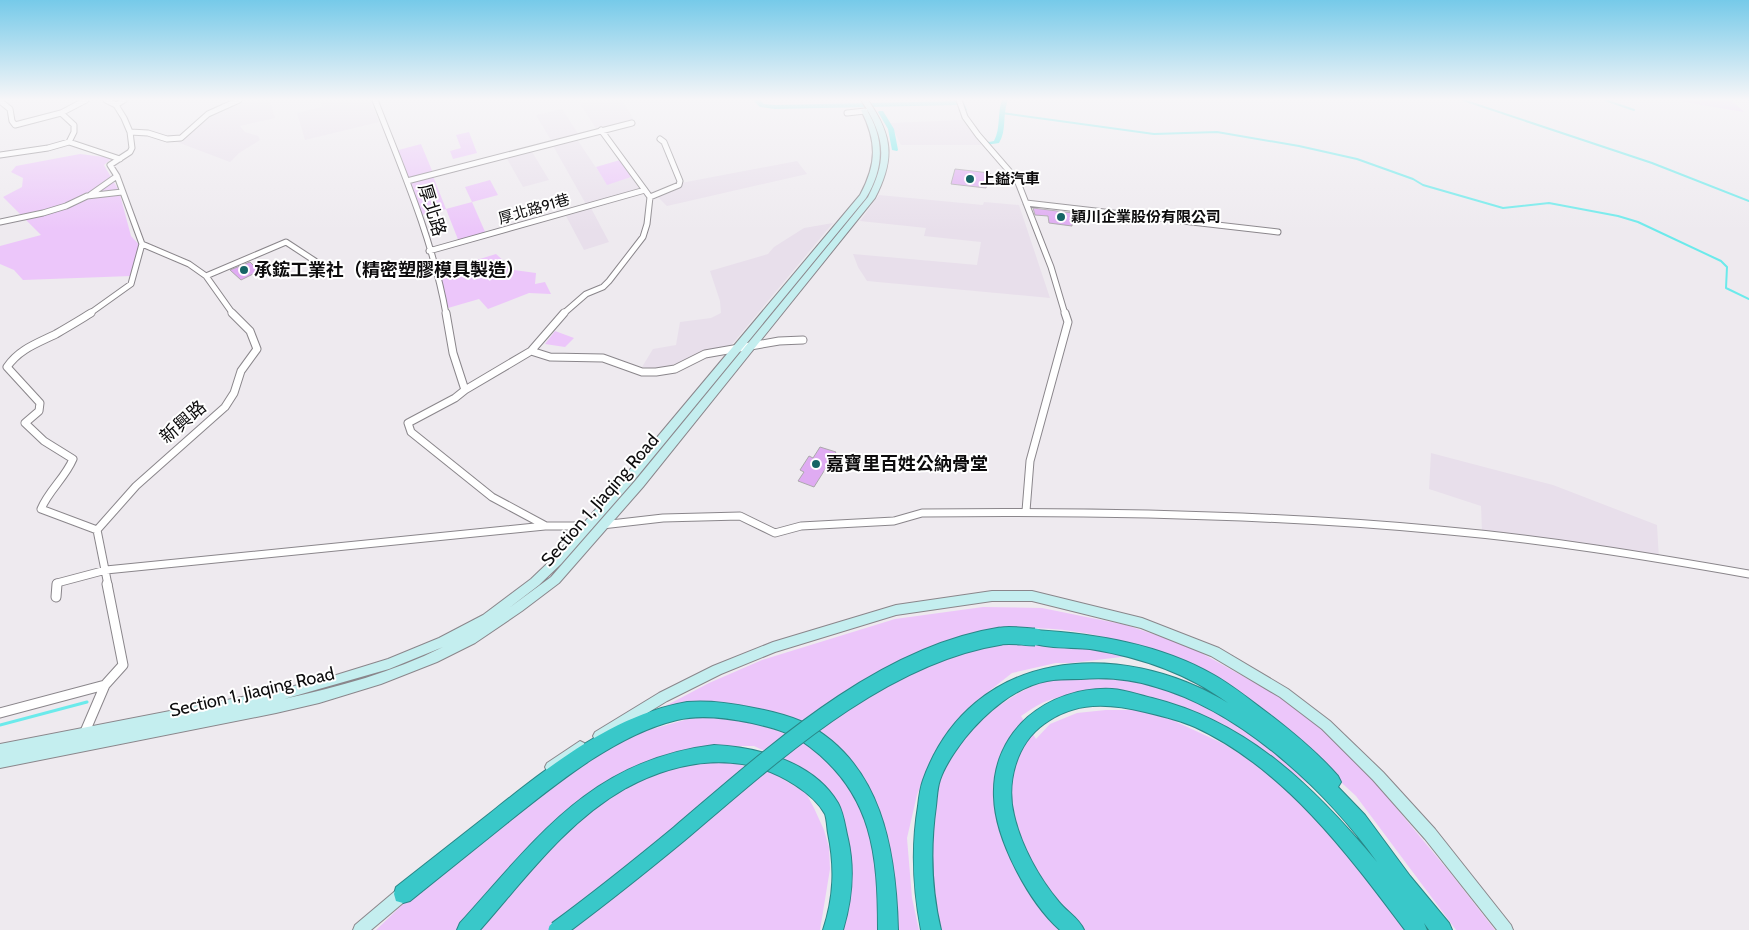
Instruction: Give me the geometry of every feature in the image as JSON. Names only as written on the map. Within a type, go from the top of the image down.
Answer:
[{"type":"highway","points":[[557,930],[647,861],[721,796],[805,731],[887,678],[952,648],[1003,636],[1068,639],[1124,648],[1161,660],[1199,676],[1253,712],[1316,763],[1388,849],[1443,930]]},
{"type":"highway","points":[[931,930],[926,906],[921,860],[925,812],[931,781],[958,734],[975,713],[1000,694],[1046,674],[1097,670],[1124,672],[1170,683],[1216,706],[1252,728],[1282,750],[1320,780],[1353,816],[1398,877],[1443,930]]},
{"type":"highway","points":[[1074,930],[1050,907],[1022,860],[1005,816],[1002,802],[1005,771],[1020,734],[1033,720],[1060,706],[1082,699],[1111,697],[1178,712],[1208,725],[1261,757],[1296,786],[1329,820],[1367,864],[1417,930]]},
{"type":"highway","points":[[403,894],[549,778],[642,723],[679,712],[711,709],[740,712],[798,728],[844,767],[863,793],[874,821],[884,862],[888,903],[888,930]]},
{"type":"highway","points":[[467,930],[534,851],[571,815],[617,784],[642,771],[670,761],[710,753],[755,756],[797,774],[818,791],[833,813],[842,854],[839,912],[833,930]]},
{"type":"street","points":[[0,155],[48,148],[63,143]]},
{"type":"street","points":[[73,143],[120,158]]},
{"type":"street","points":[[80,746],[105,685],[123,665],[106,570],[97,530],[41,509],[44,500],[68,472],[73,459],[44,441],[25,423],[39,411],[40,403],[8,367],[11,359],[31,345],[59,333],[131,284],[142,244],[117,176],[110,165],[130,152],[131,143]]},
{"type":"street","name":"厚北路","points":[[392,143],[407,181],[441,286],[453,352],[465,390]]},
{"type":"street","points":[[407,181],[550,143]]},
{"type":"street","points":[[546,526],[492,497],[411,432],[408,423],[456,398],[465,390],[531,351],[566,310],[586,294],[603,287],[637,246],[643,237],[647,224],[650,197],[611,143]]},
{"type":"street","points":[[650,197],[678,185],[680,181],[665,143]]},
{"type":"street","name":"Section 1, Jiaqing Road","points":[[0,750],[268,698],[320,685],[389,664],[434,646],[486,618],[524,591],[557,561],[627,481],[852,210],[869,187],[878,156],[877,143]]},
{"type":"street","name":"Section 1, Jiaqing Road","points":[[0,762],[319,697],[381,678],[433,658],[471,639],[518,608],[554,580],[604,524],[847,229],[879,184],[886,166],[885,143]]},
{"type":"street","points":[[985,143],[1017,180],[1051,267],[1068,322],[1030,461],[1026,511]]},
{"type":"street","points":[[0,222],[43,213],[87,196],[117,176]]},
{"type":"street","name":"厚北路91巷","points":[[429,251],[645,190]]},
{"type":"street","points":[[87,196],[122,192]]},
{"type":"street","points":[[1026,203],[1278,232]]},
{"type":"street","points":[[206,276],[286,242],[315,261]]},
{"type":"street","name":"新興路","points":[[97,530],[136,486],[225,407],[234,393],[241,371],[257,349],[250,332],[234,316],[206,276],[189,264],[142,244]]},
{"type":"street","points":[[531,351],[550,357],[603,358],[642,372],[656,372],[675,368],[705,354],[736,350],[751,345],[803,340]]},
{"type":"street","points":[[56,597],[57,583],[106,570],[546,526],[586,526],[663,518],[740,516],[775,533],[801,526],[894,521],[922,513],[1026,511],[1238,516],[1483,534],[1679,560],[1749,574]]},
{"type":"street","points":[[360,930],[403,894],[482,822],[563,758],[663,697],[717,670],[772,647],[896,610],[992,596],[1032,596],[1142,623],[1215,652],[1284,693],[1326,725],[1378,776],[1430,834],[1506,930]]},
{"type":"street","points":[[0,713],[105,685]]},
{"type":"shaded area","points":[[181,143],[255,143],[239,153],[230,162]]},
{"type":"shaded area","points":[[459,143],[473,143],[477,153],[453,159],[450,151],[461,148]]},
{"type":"shaded area","points":[[580,143],[607,184],[631,177],[641,191],[587,206],[552,144]]},
{"type":"shaded area","points":[[900,143],[981,143],[982,145],[901,145]]},
{"type":"shaded area","points":[[421,144],[433,173],[408,179],[395,151]]},
{"type":"shaded area","points":[[531,150],[549,180],[523,187],[506,157]]},
{"type":"shaded area","points":[[80,154],[112,158],[104,165],[119,191],[131,236],[141,247],[131,276],[23,280],[14,270],[0,264],[0,246],[41,235],[3,197],[22,187],[23,178],[11,172],[16,166]]},
{"type":"shaded area","points":[[620,160],[631,177],[607,185],[596,167]]},
{"type":"shaded area","points":[[797,161],[807,174],[667,206],[658,197],[679,188],[681,183]]},
{"type":"shaded area","points":[[433,176],[446,209],[418,216],[409,183]]},
{"type":"shaded area","points":[[490,180],[498,195],[472,202],[465,187]]},
{"type":"shaded area","points":[[879,195],[983,205],[984,202],[1019,205],[1050,298],[867,281],[858,267],[853,254],[977,265],[981,242],[924,236],[926,228],[860,221]]},
{"type":"shaded area","points":[[472,202],[486,234],[459,242],[446,209]]},
{"type":"shaded area","points":[[591,208],[609,242],[584,250],[566,216]]},
{"type":"shaded area","points":[[833,223],[729,348],[709,350],[669,367],[656,369],[642,367],[653,349],[676,345],[680,322],[711,318],[721,313],[720,301],[710,271],[768,254],[774,247],[804,228]]},
{"type":"shaded area","points":[[496,254],[514,270],[536,273],[535,284],[545,282],[551,294],[529,293],[488,309],[479,299],[448,308],[433,266],[467,277],[473,273],[470,262]]},
{"type":"shaded area","points":[[555,331],[574,338],[565,347],[545,344]]},
{"type":"shaded area","points":[[1431,453],[1553,485],[1657,525],[1659,559],[1482,531],[1481,506],[1429,489]]},
{"type":"shaded area","points":[[983,607],[1042,608],[1126,625],[1189,646],[1291,703],[1358,762],[1495,930],[1456,930],[1356,796],[1270,717],[1125,643],[1100,636],[1062,630],[1023,628],[1073,644],[1130,656],[1056,663],[1012,673],[968,708],[957,720],[933,755],[917,795],[907,838],[912,898],[919,930],[896,930],[877,809],[792,719],[746,706],[727,704],[635,722],[709,683],[762,660],[895,619]]},
{"type":"shaded area","points":[[1105,676],[1160,685],[1215,710],[1277,750],[1319,792],[1207,717],[1166,701],[1126,693],[1085,693],[1044,702],[1021,716],[1036,739],[1050,724],[1077,713],[1135,710],[1168,718],[1224,744],[1283,784],[1350,855],[1405,930],[940,930],[932,885],[932,839],[936,796],[941,775],[950,759],[961,743],[990,713],[1023,691],[1059,678]]},
{"type":"shaded area","points":[[705,717],[751,723],[781,732],[809,746],[833,765],[851,790],[869,833],[876,870],[879,930],[842,930],[850,885],[848,838],[837,805],[783,760],[754,746],[733,746],[733,763],[773,773],[806,793],[814,808],[829,847],[830,869],[820,930],[376,930],[423,885],[534,800],[602,752],[638,733],[688,719]]},
{"type":"building","name":"上鎰汽車","points":[[955,169],[990,173],[986,188],[951,184]]},
{"type":"building","name":"穎川企業股份有限公司","points":[[1033,208],[1073,213],[1072,226],[1049,223],[1048,216],[1035,215]]},
{"type":"building","name":"承鋐工業社（精密塑膠模具製造）","points":[[250,262],[259,271],[241,280],[230,270]]},
{"type":"building","name":"嘉寶里百姓公納骨堂","points":[[820,447],[836,452],[814,487],[798,481],[804,472],[800,470],[809,456],[813,458]]},
{"type":"waterway","points":[[894,143],[895,150]]},
{"type":"waterway","points":[[1284,143],[1357,159],[1413,179],[1423,185],[1503,208],[1549,203],[1618,216],[1638,222],[1721,261],[1727,267],[1726,288],[1749,299]]},
{"type":"waterway","points":[[1593,143],[1652,163],[1749,201]]},
{"type":"waterway","points":[[0,725],[87,702]]},
{"type":"place","name":"上鎰汽車","points":[[970,179]]},
{"type":"place","name":"穎川企業股份有限公司","points":[[1061,217]]},
{"type":"place","name":"承鋐工業社（精密塑膠模具製造）","points":[[244,270]]},
{"type":"place","name":"嘉寶里百姓公納骨堂","points":[[816,464]]}]
